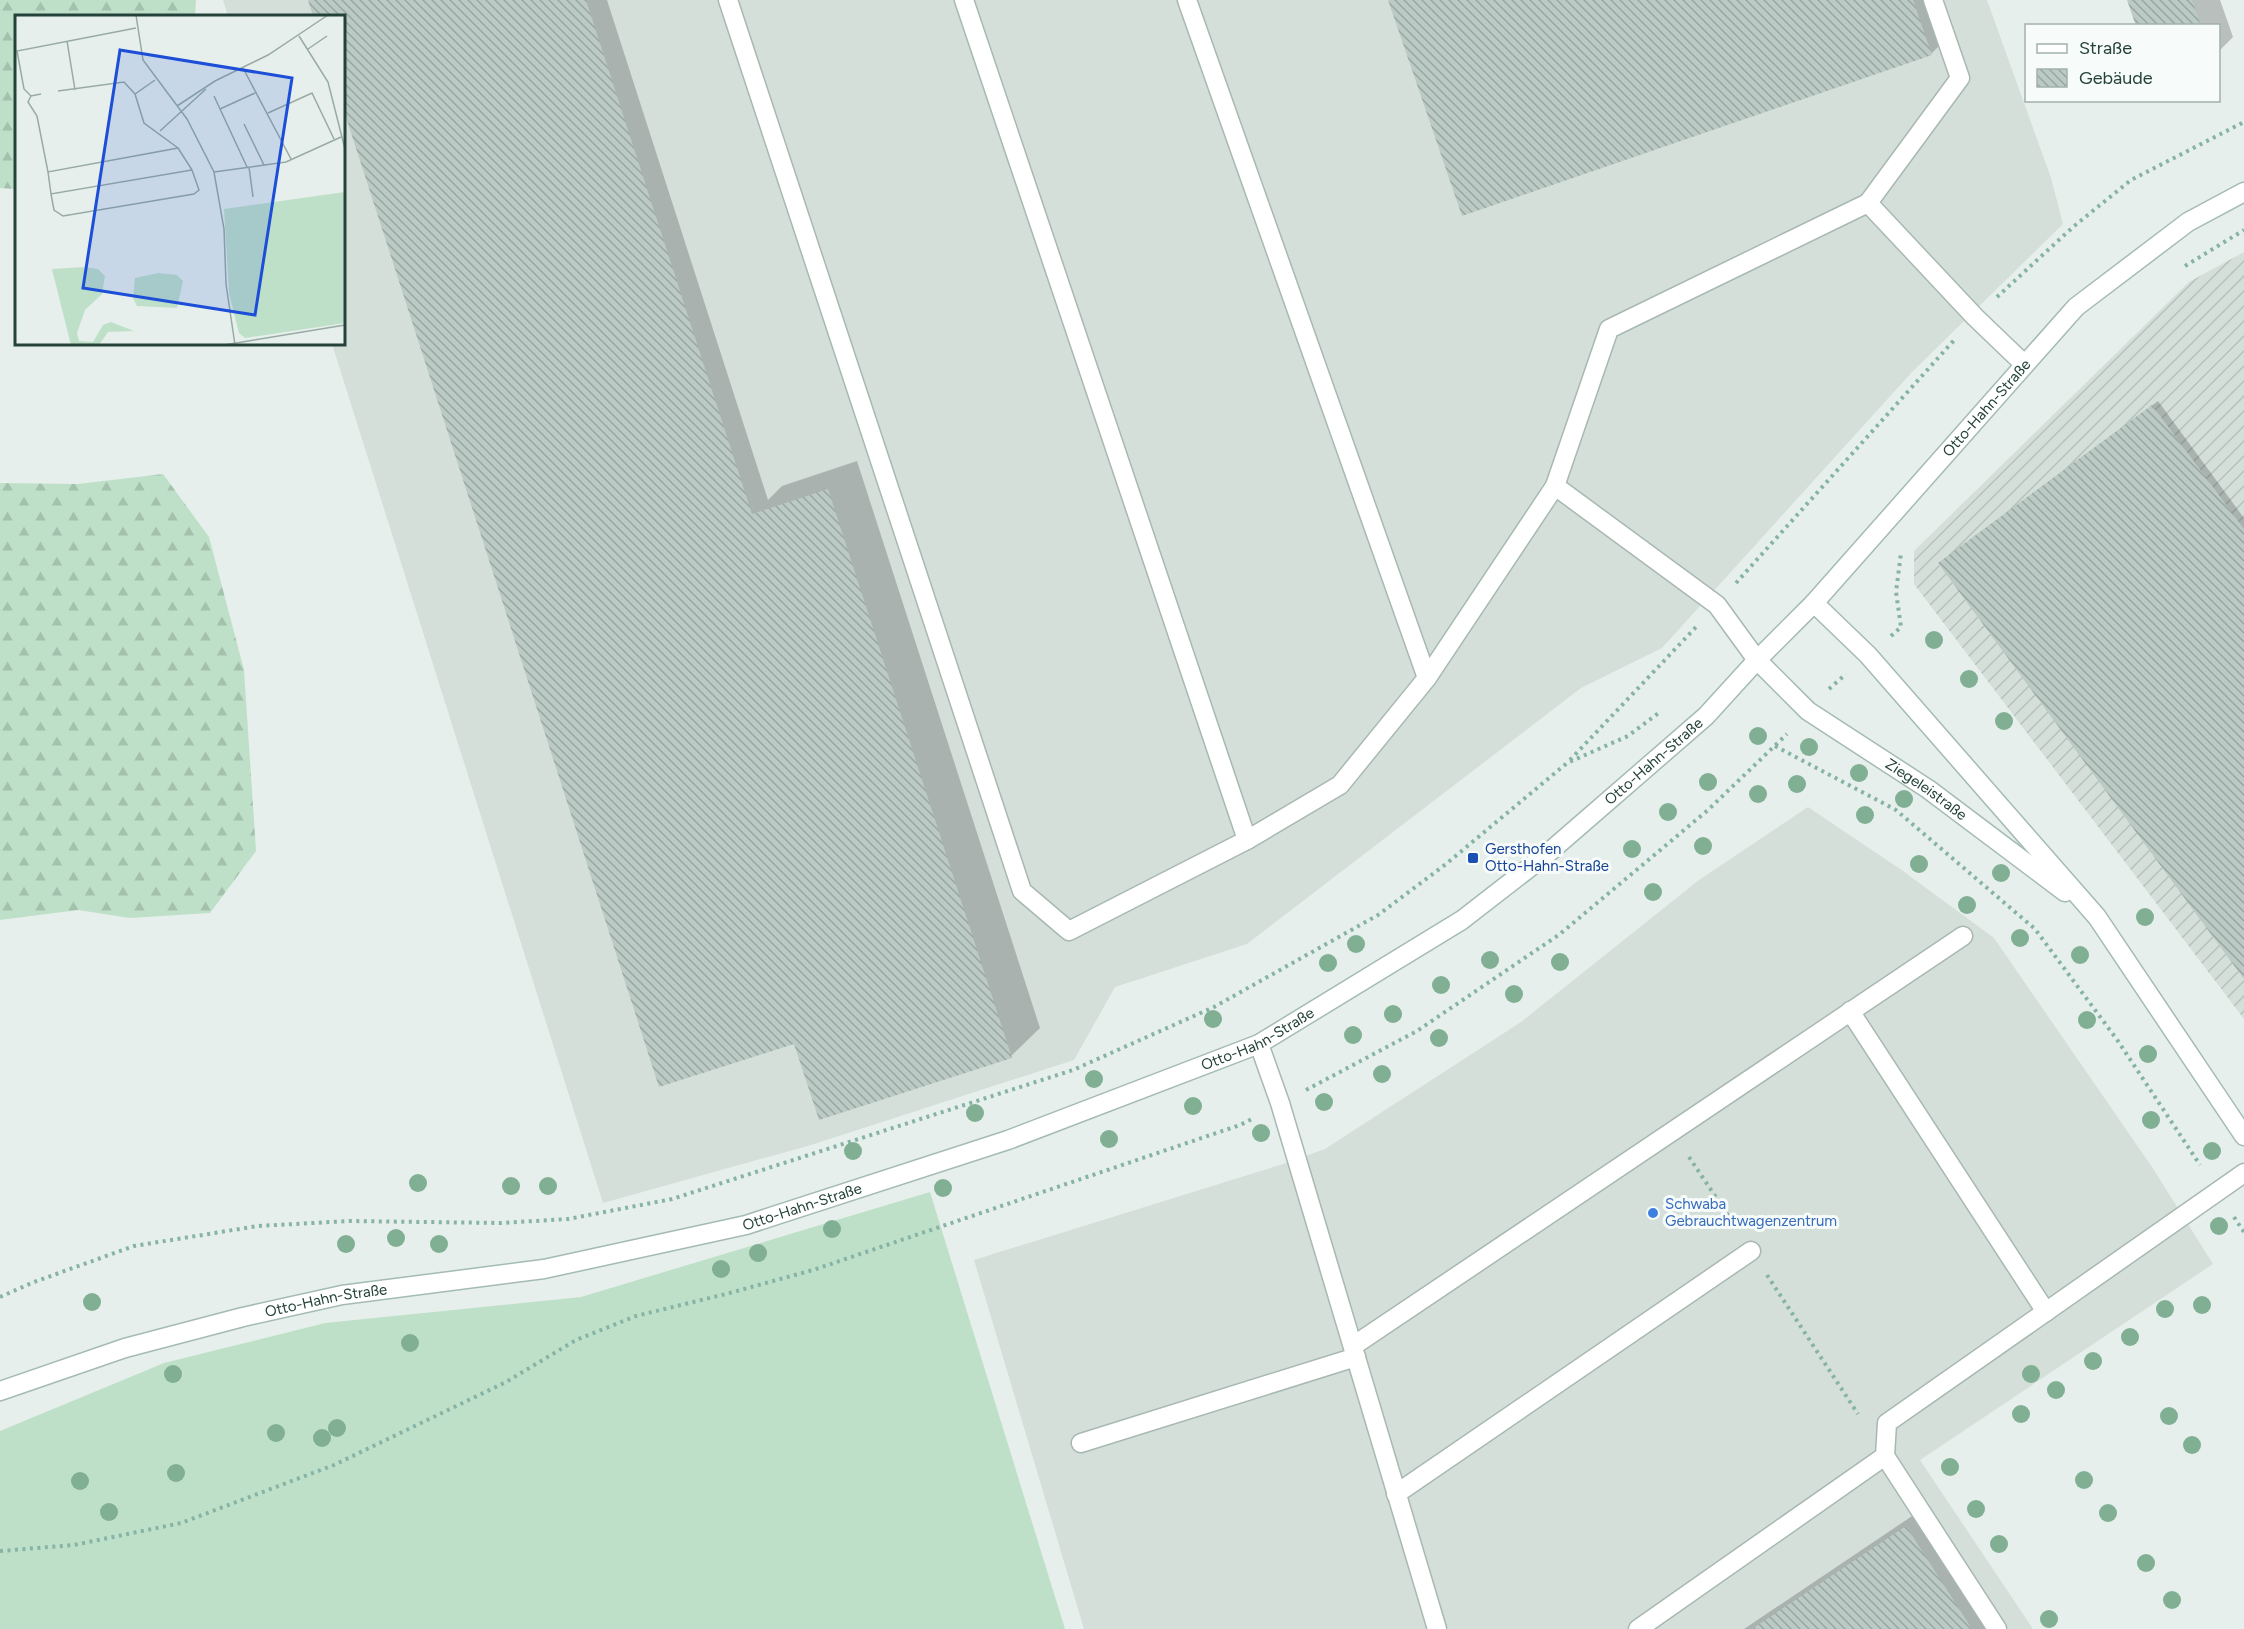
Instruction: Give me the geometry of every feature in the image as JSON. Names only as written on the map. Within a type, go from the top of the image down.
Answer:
[{"type":"street","points":[[728,0],[1022,891],[1069,931],[1248,840],[1340,784],[1427,678],[1555,486],[1609,329],[1868,203],[1960,78],[1933,0]]},
{"type":"street","points":[[964,0],[1248,840]]},
{"type":"street","points":[[1187,0],[1427,678]]},
{"type":"street","name":"Otto-Hahn-Straße","points":[[0,1391],[125,1348],[243,1317],[342,1295],[544,1269],[746,1225],[1008,1140],[1259,1044],[1462,920],[1547,854],[1706,716],[1757,660],[1814,603],[2076,307],[2187,222],[2244,192]]},
{"type":"street","points":[[1868,203],[1975,317],[2024,364]]},
{"type":"street","name":"Ziegeleistraße","points":[[1555,486],[1717,605],[1757,660],[1808,711],[1928,789],[2097,917]]},
{"type":"street","name":"Ziegeleistraße","points":[[1814,603],[1868,655],[2097,917],[2244,1136]]},
{"type":"street","points":[[1081,1443],[1355,1352],[1672,1132],[1963,936]]},
{"type":"street","points":[[1850,1011],[2046,1311]]},
{"type":"street","points":[[1259,1044],[1280,1104],[1437,1629]]},
{"type":"street","points":[[1997,1629],[1885,1456],[1887,1423],[2244,1173]]},
{"type":"street","points":[[1396,1494],[1751,1251]]},
{"type":"street","points":[[1638,1629],[1885,1456]]},
{"type":"path","points":[[0,1297],[33,1281],[134,1246],[258,1226],[349,1221],[501,1223],[556,1220],[672,1199],[1073,1070],[1214,1007],[1378,915],[1446,864],[1567,763],[1717,605],[1975,317],[2073,227],[2132,180],[2244,122]]},
{"type":"path","points":[[2177,271],[2244,230]]},
{"type":"path","points":[[1901,627],[1896,592],[1901,553],[1908,544]]},
{"type":"path","points":[[1567,763],[1628,736],[1666,707]]},
{"type":"path","points":[[1775,746],[1896,810],[2036,929],[2118,1041],[2244,1232]]},
{"type":"path","points":[[1672,1132],[1885,1456]]},
{"type":"shaded area","points":[[223,0],[1987,0],[2051,178],[2063,224],[1912,372],[1662,648],[1581,688],[1247,944],[1115,987],[1074,1060],[811,1145],[603,1203],[332,345],[345,345],[345,15],[228,15]]},
{"type":"shaded area","points":[[2244,252],[2244,1019],[1914,584],[1914,551],[2189,282]]},
{"type":"shaded area","name":"Schwaba Gebrauchtwagenzentrum","points":[[1808,807],[1903,871],[1994,938],[2152,1167],[2213,1264],[1920,1460],[2033,1629],[1084,1629],[974,1260],[1325,1149],[1521,1022],[1699,880]]},
{"type":"green space","points":[[0,0],[196,0],[195,15],[15,15],[15,189],[0,188]]},
{"type":"green space","points":[[163,474],[209,537],[244,670],[256,851],[210,913],[130,918],[78,910],[0,920],[0,483],[78,484]]},
{"type":"green space","points":[[930,1192],[1065,1629],[0,1629],[0,1431],[164,1363],[325,1323],[581,1297]]},
{"type":"building","points":[[308,0],[586,0],[752,514],[828,489],[1012,1058],[819,1120],[794,1044],[659,1087],[345,114],[345,15],[313,15]]},
{"type":"building","points":[[1388,0],[1913,0],[1932,55],[1462,216]]},
{"type":"building","points":[[2127,0],[2192,0],[2200,24],[2135,24]]},
{"type":"building","points":[[2152,405],[2244,529],[2244,979],[1938,563]]},
{"type":"building","points":[[1906,1526],[1972,1629],[1752,1629]]},
{"type":"place","name":"Gersthofen Otto-Hahn-Straße","points":[[1473,858]]},
{"type":"place","name":"Schwaba Gebrauchtwagenzentrum","points":[[1653,1213]]}]
